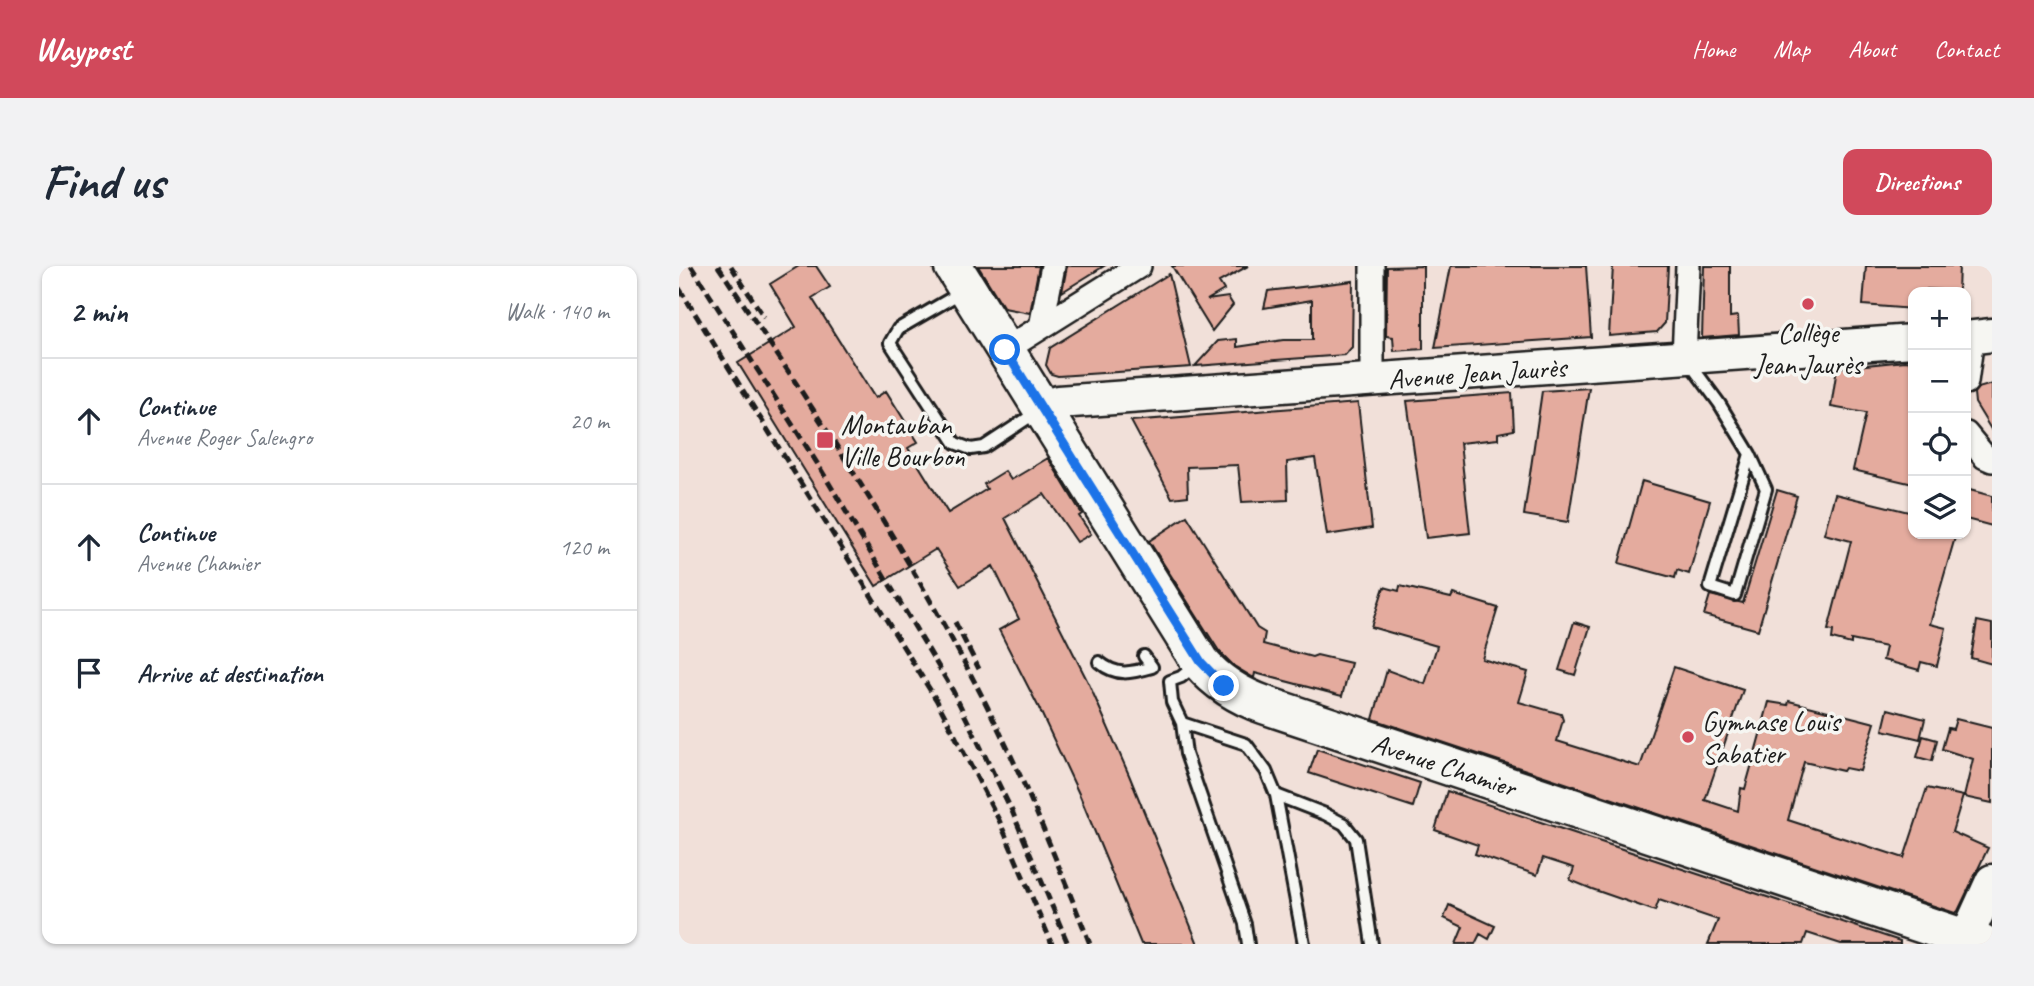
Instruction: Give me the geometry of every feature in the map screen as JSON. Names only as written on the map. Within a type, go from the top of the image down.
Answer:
[{"type":"main road","name":"Avenue Chamier","points":[[960,277],[1201,662],[1224,686],[1248,700],[1970,942]]},
{"type":"street","points":[[1041,327],[1053,266]]},
{"type":"street","points":[[1005,350],[1139,266]]},
{"type":"street","points":[[1372,266],[1372,381]]},
{"type":"street","points":[[1684,356],[1688,266]]},
{"type":"street","points":[[1971,360],[1976,337]]},
{"type":"street","name":"Avenue Jean Jaurès","points":[[1042,409],[1058,402],[1908,341]]},
{"type":"street","points":[[1971,440],[1985,457],[1992,460]]},
{"type":"street","points":[[1970,942],[1992,881]]},
{"type":"lane","points":[[960,277],[898,329],[891,343],[955,443],[971,449],[984,447],[1042,409]]},
{"type":"lane","points":[[1684,356],[1719,404],[1750,454],[1766,489],[1735,595],[1710,587],[1750,454]]},
{"type":"lane","points":[[1738,494],[1763,499]]},
{"type":"lane","points":[[1144,656],[1152,667],[1170,681],[1172,702],[1182,723],[1186,754],[1245,924],[1248,944]]},
{"type":"lane","points":[[1170,681],[1181,677],[1201,662]]},
{"type":"lane","points":[[1099,663],[1108,670],[1123,674],[1152,667]]},
{"type":"lane","points":[[1182,723],[1246,744],[1266,771],[1276,795],[1304,944]]},
{"type":"lane","points":[[1276,795],[1344,824],[1356,839],[1372,944]]},
{"type":"building","points":[[799,266],[816,266],[830,287],[812,298],[875,398],[886,391],[918,442],[908,448],[948,513],[987,489],[984,484],[1005,471],[1011,480],[1048,458],[1082,514],[1079,516],[1091,534],[1077,542],[1044,494],[1005,518],[1089,684],[1198,944],[1141,944],[1080,796],[999,630],[1019,619],[993,566],[960,586],[936,549],[876,586],[738,363],[796,327],[770,284]]},
{"type":"building","points":[[978,266],[1039,266],[1030,313],[1004,308]]},
{"type":"building","points":[[1067,266],[1104,266],[1062,292]]},
{"type":"building","points":[[1172,266],[1248,266],[1219,282],[1224,290],[1207,300],[1228,297],[1233,305],[1212,331]]},
{"type":"building","points":[[1423,266],[1423,349],[1394,351],[1393,337],[1386,336],[1387,267]]},
{"type":"building","points":[[1451,266],[1586,266],[1591,337],[1435,348]]},
{"type":"building","points":[[1613,266],[1668,266],[1665,323],[1657,332],[1609,336]]},
{"type":"building","points":[[1704,266],[1730,266],[1730,317],[1738,316],[1739,335],[1702,338]]},
{"type":"building","points":[[1866,266],[1959,266],[1958,287],[1908,287],[1908,309],[1863,305]]},
{"type":"building","points":[[1169,274],[1191,367],[1058,376],[1051,374],[1046,365],[1050,348]]},
{"type":"building","points":[[1353,281],[1352,347],[1345,355],[1195,366],[1218,341],[1237,339],[1237,347],[1283,340],[1312,340],[1312,300],[1264,308],[1268,291]]},
{"type":"building","points":[[1908,361],[1908,483],[1853,470],[1866,413],[1831,407],[1837,368]]},
{"type":"building","points":[[1992,384],[1992,431],[1975,403],[1974,393],[1978,388]]},
{"type":"building","points":[[1589,388],[1568,522],[1524,515],[1542,391]]},
{"type":"building","points":[[1512,393],[1514,430],[1498,433],[1498,439],[1460,443],[1470,533],[1426,538],[1407,401]]},
{"type":"building","points":[[1358,403],[1372,528],[1327,535],[1315,458],[1287,462],[1288,500],[1242,502],[1238,465],[1187,467],[1188,496],[1172,498],[1131,421]]},
{"type":"building","points":[[1642,481],[1710,501],[1689,574],[1677,570],[1675,578],[1619,563]]},
{"type":"building","points":[[1777,490],[1797,496],[1758,630],[1704,615],[1710,595],[1743,603]]},
{"type":"building","points":[[1971,490],[1992,496],[1992,526],[1971,520]]},
{"type":"building","points":[[1835,494],[1908,512],[1908,539],[1955,539],[1930,624],[1946,628],[1937,666],[1921,662],[1919,670],[1883,660],[1886,647],[1851,640],[1851,644],[1832,639],[1833,631],[1828,630],[1851,541],[1824,534]]},
{"type":"building","points":[[1187,516],[1257,628],[1265,633],[1263,644],[1312,657],[1317,655],[1351,663],[1342,696],[1255,673],[1254,678],[1234,666],[1219,651],[1149,541]]},
{"type":"building","points":[[1400,586],[1451,598],[1453,594],[1498,608],[1482,659],[1528,672],[1519,702],[1561,714],[1563,720],[1557,741],[1640,767],[1674,667],[1743,690],[1705,800],[1738,811],[1741,788],[1745,789],[1769,702],[1788,705],[1789,701],[1875,723],[1860,771],[1845,768],[1843,771],[1804,762],[1788,820],[1904,858],[1927,788],[1963,796],[1952,832],[1988,848],[1958,911],[1955,913],[1373,719],[1387,670],[1425,684],[1437,646],[1371,627],[1384,587],[1399,591]]},
{"type":"building","points":[[1977,621],[1992,624],[1992,664],[1971,658]]},
{"type":"building","points":[[1574,622],[1590,627],[1575,675],[1559,670]]},
{"type":"building","points":[[1888,709],[1925,719],[1920,739],[1883,730]]},
{"type":"building","points":[[1956,719],[1992,728],[1992,803],[1964,797],[1973,759],[1942,749],[1948,728],[1953,729]]},
{"type":"building","points":[[1923,736],[1937,740],[1932,761],[1917,757]]},
{"type":"building","points":[[1317,749],[1420,783],[1413,807],[1309,773]]},
{"type":"building","points":[[1447,791],[1900,941],[1900,944],[1841,944],[1807,933],[1803,944],[1708,944],[1718,920],[1659,900],[1655,911],[1592,889],[1570,880],[1574,868],[1543,858],[1537,875],[1475,854],[1478,845],[1435,830]]},
{"type":"building","points":[[1449,905],[1495,926],[1489,939],[1480,934],[1475,944],[1456,944],[1463,927],[1444,918]]},
{"type":"railway","points":[[691,266],[817,463],[953,691],[1012,811],[1068,944]]},
{"type":"railway","points":[[718,266],[851,468],[943,624],[989,709],[1020,776],[1090,944]]},
{"type":"railway","points":[[731,266],[764,317]]},
{"type":"railway","points":[[679,288],[937,701],[999,820],[1052,944]]},
{"type":"railway","points":[[955,622],[979,669]]},
{"type":"place","name":"Collège Jean Jaurès","points":[[1808,304]]},
{"type":"place","name":"Montauban Ville Bourbon","points":[[825,440]]},
{"type":"place","name":"Gymnase Louis Sabatier","points":[[1688,737]]},
{"type":"route","points":[[1005,350],[1201,662],[1224,686]]}]
